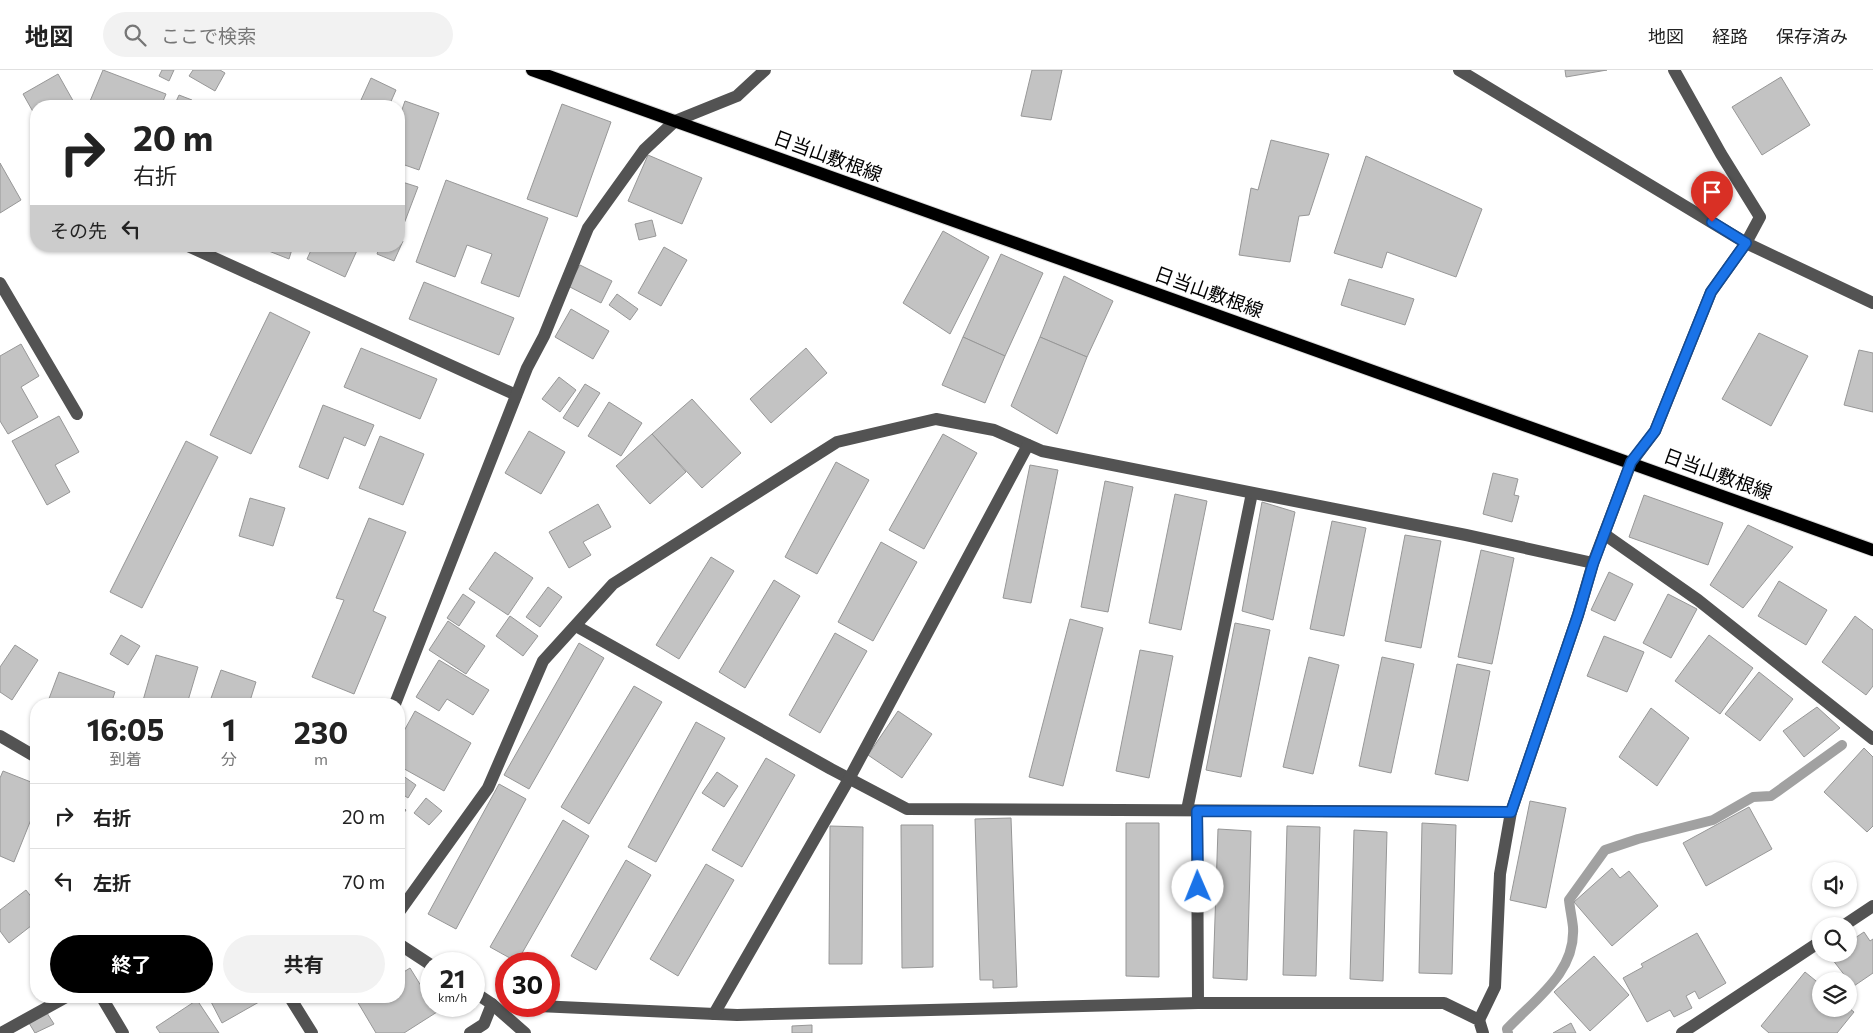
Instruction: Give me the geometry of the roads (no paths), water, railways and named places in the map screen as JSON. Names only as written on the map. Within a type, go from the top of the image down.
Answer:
[{"type":"main road","name":"日当山敷根線","points":[[532,70],[1873,550]]},
{"type":"street","points":[[397,698],[516,395],[527,368],[544,336],[588,228],[644,150],[675,121],[737,96],[765,70]]},
{"type":"street","points":[[1459,70],[1746,243],[1873,303]]},
{"type":"street","points":[[1483,1033],[1479,1020],[1496,987],[1500,874],[1511,812],[1578,615],[1593,564],[1631,462],[1655,431],[1711,292],[1746,243],[1760,218],[1721,154],[1674,70]]},
{"type":"street","points":[[201,252],[516,395]]},
{"type":"street","points":[[0,282],[77,414]]},
{"type":"street","points":[[405,904],[488,788],[543,662],[613,584],[837,442],[936,419],[994,430],[1042,451],[1466,535],[1593,564]]},
{"type":"street","points":[[714,1014],[849,779],[1028,445]]},
{"type":"street","points":[[1198,1003],[1192,810],[1252,493]]},
{"type":"street","points":[[1604,534],[1698,600],[1873,739]]},
{"type":"street","points":[[576,626],[849,779],[907,808],[1511,812]]},
{"type":"street","points":[[0,736],[30,754]]},
{"type":"street","points":[[1857,917],[1873,906]]},
{"type":"street","points":[[1682,1033],[1812,947]]},
{"type":"street","points":[[405,948],[420,958]]},
{"type":"street","points":[[485,999],[525,1033]]},
{"type":"street","points":[[1,1033],[55,1003]]},
{"type":"street","points":[[105,1003],[123,1033]]},
{"type":"street","points":[[293,1003],[312,1033]]},
{"type":"street","points":[[560,1007],[714,1014],[1198,1003],[1444,1003],[1479,1020]]},
{"type":"street","points":[[470,1033],[484,1024],[492,1004]]},
{"type":"waterway","points":[[1508,1033],[1507,1029],[1541,996],[1561,972],[1568,958],[1572,943],[1573,927],[1569,900],[1605,850],[1638,839],[1713,820],[1753,797],[1771,796],[1842,745]]}]
